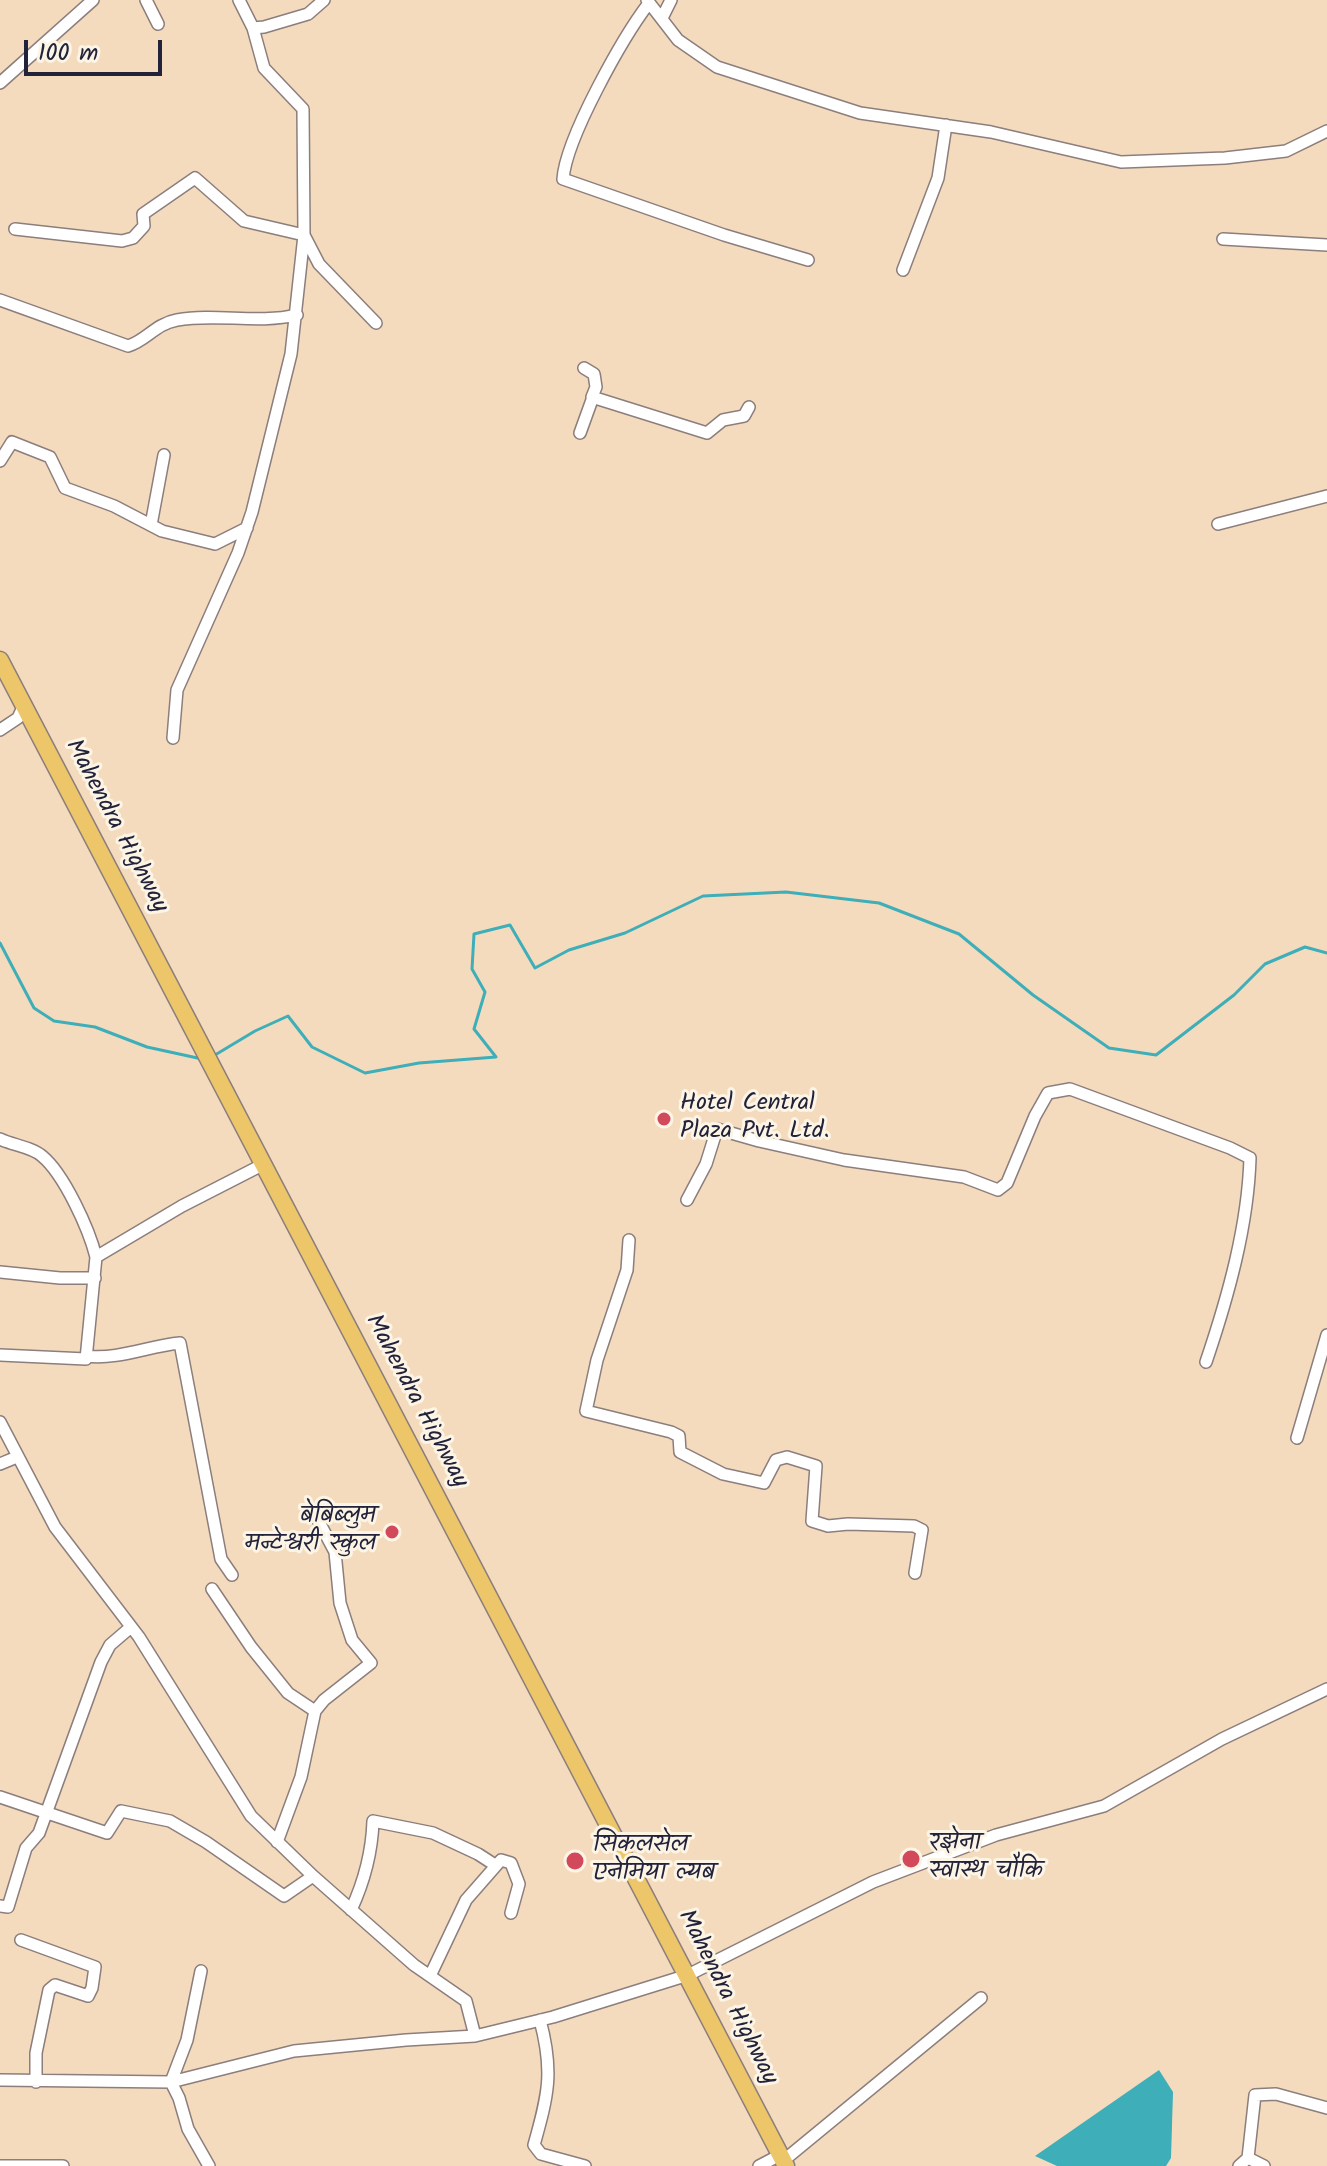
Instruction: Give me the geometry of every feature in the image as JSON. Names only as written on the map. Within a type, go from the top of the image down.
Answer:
[{"type":"highway","name":"Mahendra Highway","points":[[0,660],[783,2161]]},
{"type":"street","points":[[0,83],[93,0]]},
{"type":"street","points":[[146,0],[158,24]]},
{"type":"street","points":[[173,738],[177,690],[247,528],[291,354],[297,315],[304,235],[303,109],[264,68],[253,28],[239,0]]},
{"type":"street","points":[[253,28],[308,14],[324,0]]},
{"type":"street","points":[[662,18],[671,0]]},
{"type":"street","points":[[808,260],[736,239],[563,179],[564,164],[597,91],[648,2],[678,40],[717,67],[860,113],[991,132],[1121,162],[1225,158],[1286,151],[1327,131]]},
{"type":"street","points":[[903,270],[938,178],[946,125]]},
{"type":"street","points":[[15,229],[122,241],[133,238],[144,226],[143,214],[195,178],[244,221],[304,235],[319,264],[376,323]]},
{"type":"street","points":[[1223,239],[1327,245]]},
{"type":"street","points":[[0,300],[128,346],[138,343],[162,324],[178,319],[269,319],[297,315]]},
{"type":"street","points":[[580,433],[596,387],[594,374],[584,368]]},
{"type":"street","points":[[593,397],[707,433],[723,420],[744,416],[749,407]]},
{"type":"street","points":[[0,461],[12,442],[50,457],[65,488],[114,506],[162,531],[215,544],[247,528]]},
{"type":"street","points":[[151,525],[164,455]]},
{"type":"street","points":[[1218,524],[1327,496]]},
{"type":"street","points":[[0,730],[18,718],[24,705]]},
{"type":"street","points":[[687,1200],[706,1164],[717,1129],[844,1160],[964,1177],[998,1190],[1007,1183],[1048,1093],[1070,1089],[1250,1158],[1250,1181],[1240,1234],[1221,1317],[1206,1362]]},
{"type":"street","points":[[0,1139],[33,1151],[46,1160],[79,1211],[92,1239],[96,1257],[86,1359],[0,1355]]},
{"type":"street","points":[[96,1257],[182,1206],[264,1164]]},
{"type":"street","points":[[629,1240],[627,1270],[597,1360],[586,1411],[671,1432],[679,1436],[680,1452],[723,1474],[764,1483],[776,1460],[787,1457],[816,1466],[812,1521],[828,1526],[914,1526],[922,1530],[915,1573]]},
{"type":"street","points":[[0,1272],[95,1278]]},
{"type":"street","points":[[1297,1438],[1327,1335]]},
{"type":"street","points":[[86,1356],[105,1358],[180,1343],[221,1559],[232,1575]]},
{"type":"street","points":[[0,1422],[55,1527],[131,1627],[251,1816],[351,1910],[430,1976],[466,2001],[475,2036]]},
{"type":"street","points":[[0,1464],[17,1457]]},
{"type":"street","points":[[277,1842],[301,1777],[315,1711],[324,1700],[371,1663],[352,1640],[340,1603],[335,1552],[318,1520]]},
{"type":"street","points":[[212,1589],[251,1647],[288,1693],[315,1711]]},
{"type":"street","points":[[0,1906],[8,1907],[26,1848],[39,1833],[101,1662],[110,1645],[131,1627]]},
{"type":"street","points":[[0,2080],[171,2082],[294,2051],[475,2036],[540,2020],[688,1975],[873,1882],[996,1835],[1104,1806],[1222,1739],[1327,1689]]},
{"type":"street","points":[[0,1797],[107,1833],[121,1811],[170,1821],[284,1896],[313,1876]]},
{"type":"street","points":[[351,1910],[360,1890],[372,1842],[373,1821],[433,1833],[495,1865]]},
{"type":"street","points":[[430,1976],[466,1900],[501,1860],[511,1863],[519,1884],[511,1913]]},
{"type":"street","points":[[21,1940],[95,1967],[88,1996],[55,1985],[49,1990],[36,2053],[36,2082]]},
{"type":"street","points":[[201,1971],[187,2040],[171,2082],[188,2129],[209,2166]]},
{"type":"street","points":[[759,2166],[783,2161],[981,1998]]},
{"type":"street","points":[[540,2020],[549,2074],[547,2099],[534,2145],[541,2154],[585,2166]]},
{"type":"street","points":[[1264,2166],[1243,2162],[1255,2095],[1276,2094],[1327,2108]]},
{"type":"street","points":[[0,2166],[63,2166]]},
{"type":"water","points":[[1159,2070],[1173,2092],[1171,2158],[1166,2166],[1057,2166],[1035,2156]]},
{"type":"waterway","points":[[215,1055],[288,1016],[312,1047],[365,1073],[419,1063],[496,1057],[474,1029],[485,992],[472,969],[474,934],[510,925],[535,968],[569,950],[625,933],[703,896],[786,892],[879,903],[959,934],[1033,995],[1109,1048],[1156,1055],[1234,995],[1265,964],[1305,947],[1327,953]]},
{"type":"waterway","points":[[0,943],[34,1008],[54,1021],[95,1027],[147,1047],[202,1059]]},
{"type":"place","name":"Hotel Central Plaza Pvt. Ltd.","points":[[664,1119]]},
{"type":"place","name":"बेबिब्लुम मन्टेश्वरी स्कुल","points":[[392,1532]]},
{"type":"place","name":"रझेना स्वास्थ चौकि","points":[[911,1859]]},
{"type":"place","name":"सिकलसेल एनेमिया ल्यब","points":[[575,1861]]}]
